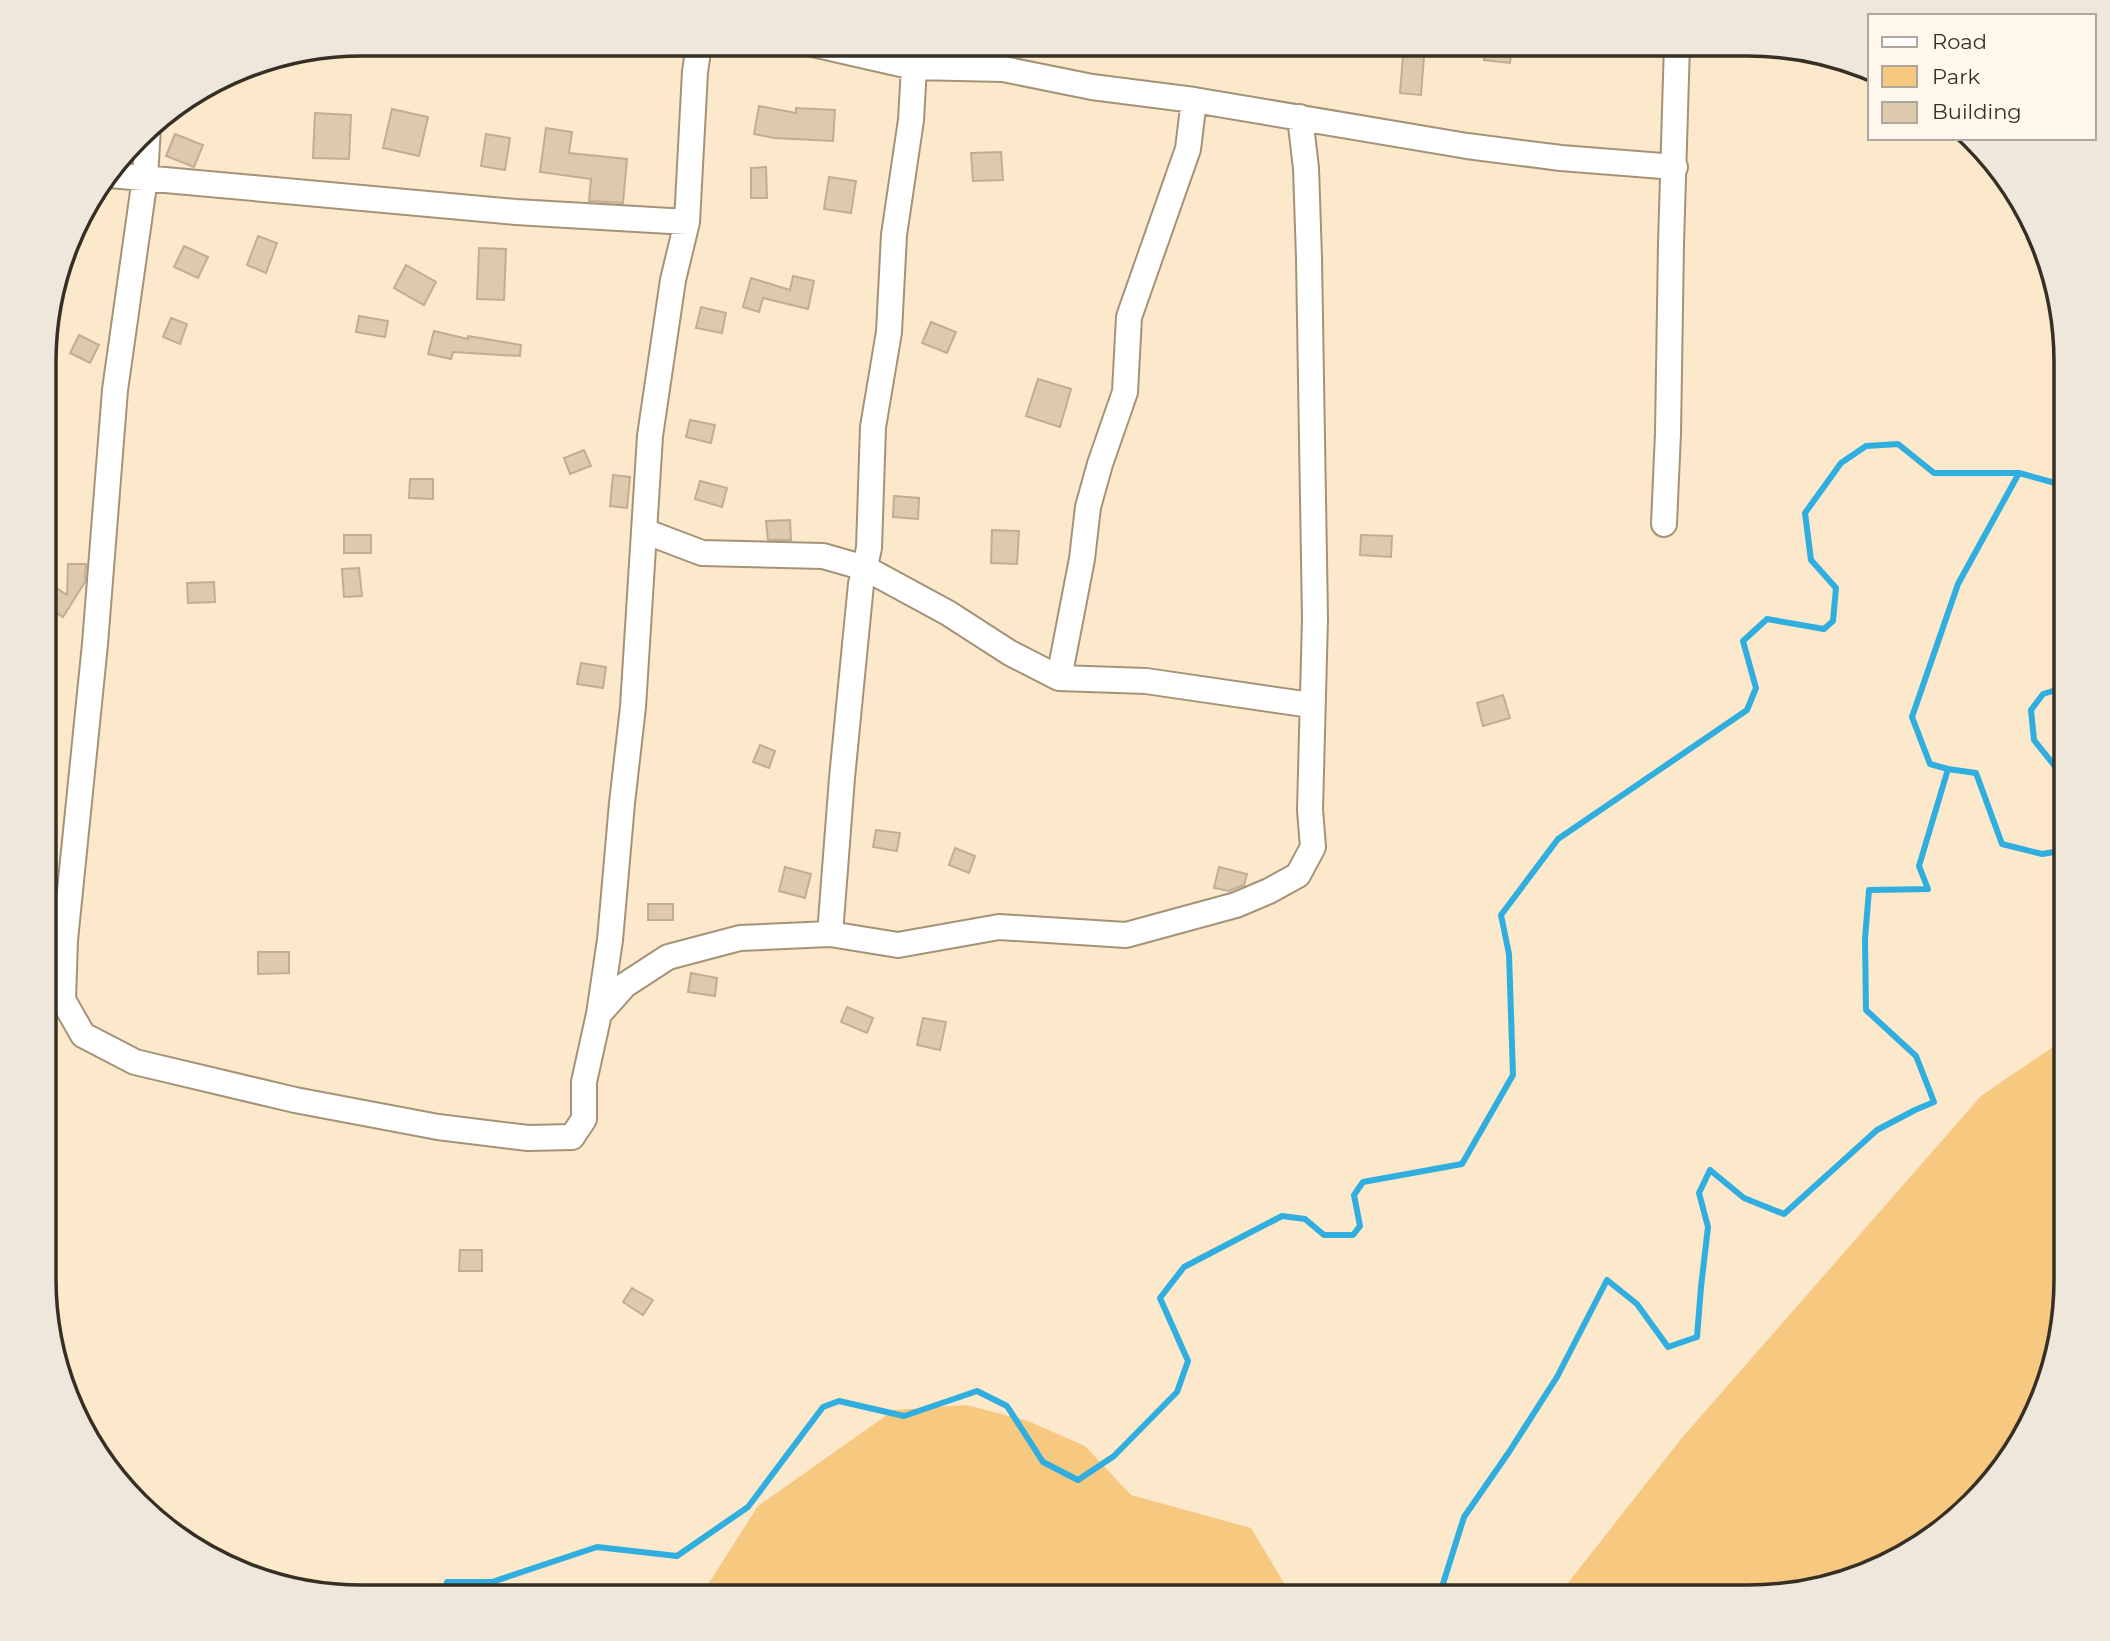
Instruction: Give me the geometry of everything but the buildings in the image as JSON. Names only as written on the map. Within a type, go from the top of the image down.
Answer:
[{"type":"street","points":[[147,145],[145,178],[115,390],[95,644],[65,940],[63,1000],[83,1035],[135,1062],[295,1100],[449,1129],[528,1138],[572,1137],[584,1119],[584,1082],[599,1014],[610,940],[633,706],[650,436],[673,280],[687,222],[697,56]]},
{"type":"street","points":[[866,56],[914,67],[1003,69],[1092,87],[1194,100],[1467,146],[1560,158],[1675,167]]},
{"type":"street","points":[[1664,524],[1677,56]]},
{"type":"street","points":[[830,934],[843,765],[864,568],[869,548],[873,427],[890,332],[894,235],[911,120],[914,67]]},
{"type":"street","points":[[1059,678],[1082,559],[1088,507],[1125,391],[1129,317],[1188,149],[1194,100]]},
{"type":"street","points":[[599,1014],[625,985],[668,957],[740,938],[830,934],[898,945],[999,927],[1126,935],[1236,905],[1298,875],[1313,847],[1310,810],[1315,619],[1306,168],[1300,117]]},
{"type":"street","points":[[119,176],[516,212],[687,222]]},
{"type":"street","points":[[644,531],[702,553],[823,556],[864,568],[948,613],[1010,653],[1059,678],[1146,681],[1311,705]]},
{"type":"green space","points":[[2054,1046],[2054,1279],[2048,1339],[2031,1396],[2013,1432],[1978,1481],[1950,1509],[1901,1544],[1865,1562],[1827,1575],[1748,1585],[1566,1585],[1681,1439],[1981,1096]]},
{"type":"green space","points":[[967,1405],[1028,1421],[1085,1446],[1131,1495],[1251,1528],[1285,1585],[708,1585],[758,1506],[894,1410]]},
{"type":"waterway","points":[[446,1585],[447,1582],[492,1582],[597,1547],[677,1556],[748,1507],[823,1407],[839,1401],[904,1416],[977,1391],[1007,1406],[1043,1462],[1078,1480],[1114,1456],[1177,1392],[1188,1361],[1160,1298],[1184,1267],[1282,1216],[1305,1219],[1324,1235],[1353,1235],[1360,1226],[1354,1195],[1363,1182],[1462,1164],[1513,1075],[1509,954],[1501,915],[1558,839],[1747,710],[1756,688],[1743,641],[1767,619],[1824,629],[1833,621],[1836,588],[1811,560],[1805,513],[1841,463],[1866,446],[1898,444],[1934,473],[2019,473],[2054,483]]},
{"type":"waterway","points":[[1948,769],[1930,764],[1912,717],[1958,584],[2019,473]]},
{"type":"waterway","points":[[2054,691],[2043,694],[2031,710],[2034,740],[2054,765]]},
{"type":"waterway","points":[[1443,1585],[1464,1517],[1557,1377],[1607,1280],[1637,1304],[1668,1347],[1697,1337],[1708,1227],[1699,1193],[1710,1170],[1744,1198],[1784,1214],[1877,1130],[1934,1102],[1916,1056],[1866,1010],[1865,939],[1869,890],[1928,889],[1919,866],[1948,769],[1976,773],[2002,844],[2042,854],[2054,852]]}]
